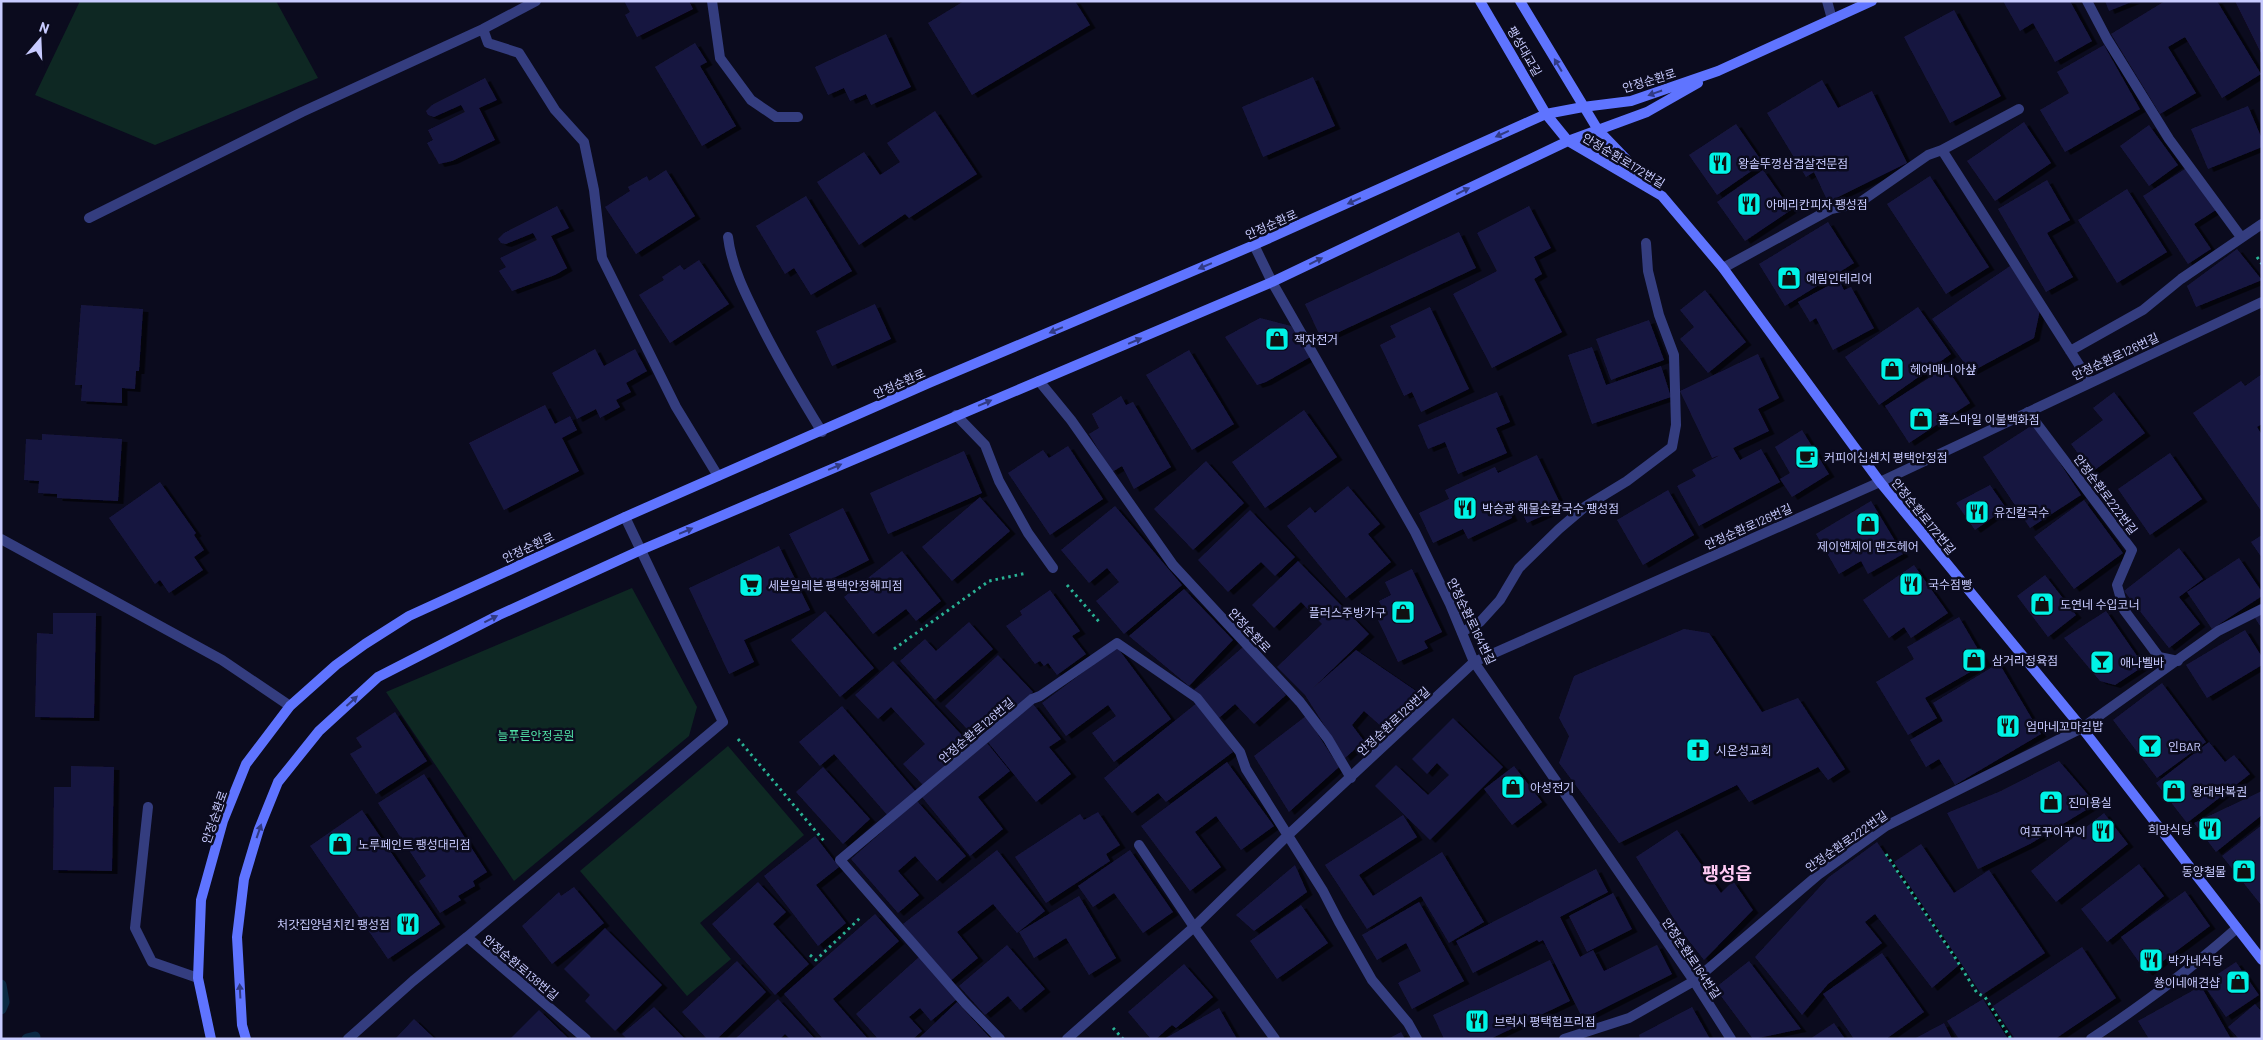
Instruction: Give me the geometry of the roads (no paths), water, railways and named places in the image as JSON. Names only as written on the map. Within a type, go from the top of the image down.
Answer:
[{"type":"main road","name":"팽성대교길","points":[[1480,1],[1546,114]]},
{"type":"main road","name":"팽성대교길","points":[[1520,1],[1598,130],[1662,196]]},
{"type":"main road","name":"안정순환로","points":[[210,1039],[198,978],[201,900],[224,821],[246,764],[290,706],[336,665],[409,616],[625,517],[822,432],[929,383],[1254,246],[1546,114],[1583,106],[1631,101],[1718,71],[1872,1]]},
{"type":"main road","points":[[246,1039],[242,1025],[237,936],[244,879],[260,829],[278,782],[318,731],[378,677],[499,614],[641,550],[1272,282],[1568,141],[1647,112],[1718,71]]},
{"type":"main road","name":"안정순환로172번길","points":[[1546,114],[1568,141],[1662,196],[1724,268],[1880,482],[2082,728],[2262,960]]},
{"type":"street","points":[[90,218],[302,112],[483,29],[536,1]]},
{"type":"street","points":[[712,1],[720,58],[751,100],[776,117],[798,117]]},
{"type":"street","points":[[1827,1],[1832,19]]},
{"type":"street","points":[[2087,1],[2107,39],[2169,139],[2241,237]]},
{"type":"street","points":[[483,29],[488,44],[519,53],[555,110],[584,142],[594,190],[602,258],[676,406],[718,476]]},
{"type":"street","points":[[1724,268],[1831,209],[1860,203],[1928,155],[1942,150],[2019,109]]},
{"type":"street","points":[[1942,150],[2090,382]]},
{"type":"street","points":[[2070,351],[2143,310],[2181,279],[2262,224]]},
{"type":"street","points":[[728,237],[731,259],[748,301],[786,374],[822,432]]},
{"type":"street","points":[[1462,632],[1480,622],[1500,600],[1519,568],[1559,529],[1586,506],[1627,481],[1672,447],[1676,425],[1674,355],[1659,315],[1648,270],[1646,243]]},
{"type":"street","name":"안정순환로164번길","points":[[1254,246],[1272,282],[1415,532],[1474,662],[1694,981],[1731,1039]]},
{"type":"street","name":"안정순환로126번길","points":[[1067,1039],[1194,927],[1474,662],[1880,482],[2262,302]]},
{"type":"street","name":"안정순환로","points":[[1039,381],[1071,420],[1173,565],[1300,702],[1328,739],[1351,778]]},
{"type":"street","name":"안정순환로222번길","points":[[2028,412],[2132,550],[2117,585],[2124,610],[2159,657],[2178,661]]},
{"type":"street","points":[[956,415],[985,445],[999,481],[1028,533],[1052,568]]},
{"type":"street","points":[[467,937],[723,722],[625,517]]},
{"type":"street","points":[[1,539],[222,660],[290,706]]},
{"type":"street","name":"안정순환로222번길","points":[[1564,1039],[1630,1018],[1694,981],[1818,875],[1886,826],[2082,728],[2218,631],[2262,609]]},
{"type":"street","name":"안정순환로126번길","points":[[1000,1039],[965,1003],[840,860],[1032,699],[1040,696],[1117,643],[1197,698],[1240,752],[1246,769],[1288,836]]},
{"type":"street","points":[[148,807],[135,928],[152,962],[198,978]]},
{"type":"street","points":[[1288,836],[1323,891],[1372,980],[1408,1023],[1417,1039]]},
{"type":"street","points":[[1139,845],[1194,927],[1274,1039]]},
{"type":"street","points":[[2090,1039],[2143,1004],[2237,928]]},
{"type":"street","name":"안정순환로138번길","points":[[348,1039],[413,981],[467,937],[586,1039]]},
{"type":"waterway","points":[[1,985],[4,1002],[1,1009]]},
{"type":"waterway","points":[[27,1039],[35,1037]]},
{"type":"place","name":"왕솥뚜껑삼겹살전문점","points":[[1720,163]]},
{"type":"place","name":"아메리칸피자 팽성점","points":[[1749,204]]},
{"type":"place","name":"예림인테리어","points":[[1789,278]]},
{"type":"place","name":"잭자전거","points":[[1277,339]]},
{"type":"place","name":"헤어매니아샾","points":[[1892,369]]},
{"type":"place","name":"홈스마일 이불백화점","points":[[1921,419]]},
{"type":"place","name":"커피이십센치 평택안정점","points":[[1807,457]]},
{"type":"place","name":"박승광 해물손칼국수 팽성점","points":[[1465,508]]},
{"type":"place","name":"유진칼국수","points":[[1977,512]]},
{"type":"place","name":"제이앤제이 맨즈헤어","points":[[1868,524]]},
{"type":"place","name":"국수점빵","points":[[1911,584]]},
{"type":"place","name":"세븐일레븐 평택안정해피점","points":[[751,585]]},
{"type":"place","name":"도연네 수입코너","points":[[2042,604]]},
{"type":"place","name":"플러스주방가구","points":[[1403,612]]},
{"type":"place","name":"삼거리정육점","points":[[1974,660]]},
{"type":"place","name":"애나벨바","points":[[2102,662]]},
{"type":"place","name":"엄마네꼬마김밥","points":[[2008,726]]},
{"type":"place","name":"인BAR","points":[[2150,746]]},
{"type":"place","name":"시온성교회","points":[[1698,750]]},
{"type":"place","name":"아성전기","points":[[1513,787]]},
{"type":"place","name":"왕대박복권","points":[[2174,791]]},
{"type":"place","name":"진미용실","points":[[2051,802]]},
{"type":"place","name":"희망식당","points":[[2210,829]]},
{"type":"place","name":"여포꾸이꾸이","points":[[2103,831]]},
{"type":"place","name":"노루페인트 팽성대리점","points":[[340,844]]},
{"type":"place","name":"동양철물","points":[[2244,871]]},
{"type":"place","name":"처갓집양념치킨 팽성점","points":[[408,924]]},
{"type":"place","name":"박가네식당","points":[[2151,960]]},
{"type":"place","name":"쑝이네애견샵","points":[[2238,982]]},
{"type":"place","name":"브럭시 평택험프리점","points":[[1477,1021]]},
{"type":"district","name":"팽성읍","points":[[1727,873]]},
{"type":"park label","name":"늘푸른안정공원","points":[[536,735]]}]
